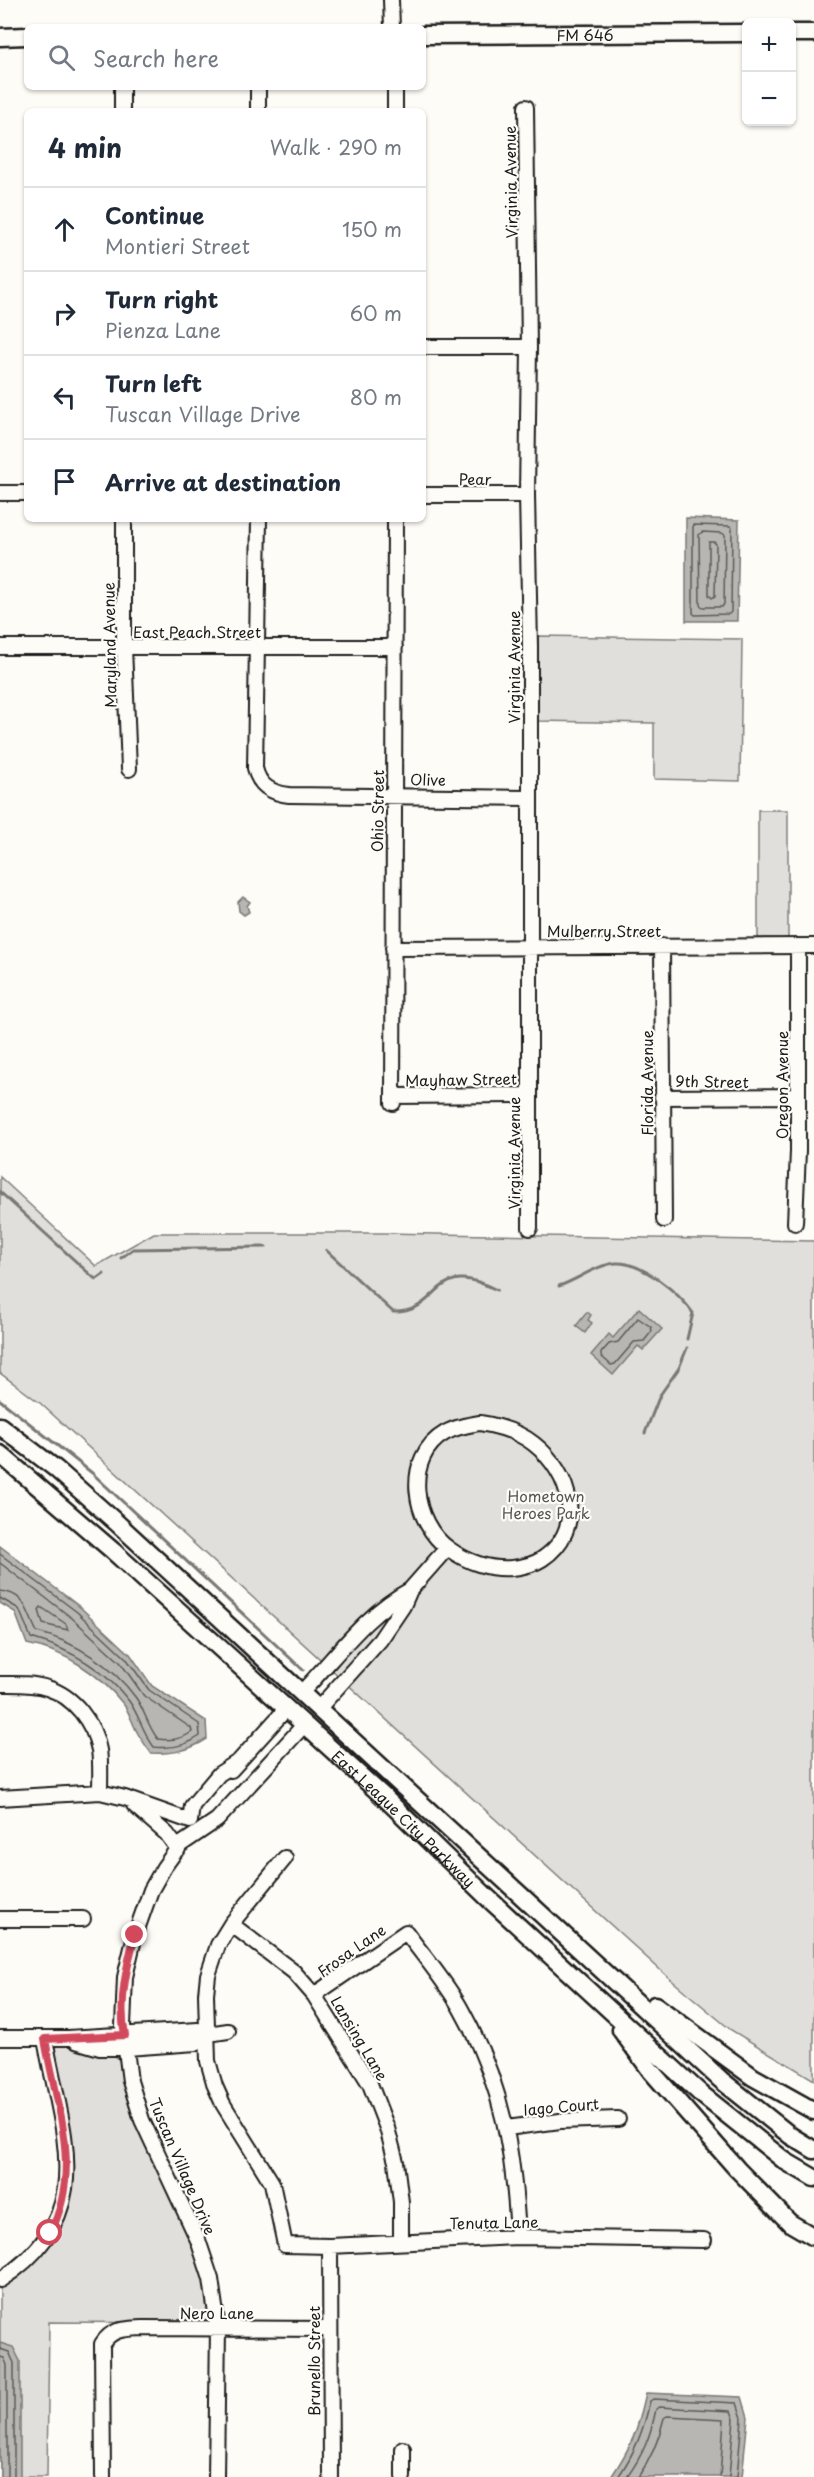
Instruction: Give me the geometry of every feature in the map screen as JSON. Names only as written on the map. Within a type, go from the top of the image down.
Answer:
[{"type":"main road","name":"FM 646","points":[[426,35],[742,33]]},
{"type":"main road","points":[[796,33],[814,33]]},
{"type":"main road","points":[[0,37],[24,36]]},
{"type":"main road","name":"East League City Parkway","points":[[0,1426],[86,1495],[722,2080],[791,2136],[814,2150]]},
{"type":"main road","name":"East League City Parkway","points":[[0,1454],[87,1528],[384,1797],[489,1899],[700,2093],[785,2161],[814,2178]]},
{"type":"main road","points":[[286,1709],[301,1693]]},
{"type":"main road","points":[[304,1725],[318,1709]]},
{"type":"main road","points":[[494,1870],[546,1907],[682,2027],[753,2077],[814,2111]]},
{"type":"main road","points":[[597,1998],[651,2071],[737,2169],[790,2223],[814,2237]]},
{"type":"street","points":[[391,0],[392,24]]},
{"type":"street","points":[[122,90],[122,108]]},
{"type":"street","points":[[258,90],[258,108]]},
{"type":"street","points":[[395,90],[395,108]]},
{"type":"street","name":"Virginia Avenue","points":[[526,107],[529,347],[527,495],[530,1228]]},
{"type":"street","points":[[426,347],[529,347]]},
{"type":"street","points":[[0,493],[24,493]]},
{"type":"street","name":"Pear","points":[[426,495],[527,495]]},
{"type":"street","name":"Maryland Avenue","points":[[124,522],[124,646],[129,770]]},
{"type":"street","points":[[258,648],[259,522]]},
{"type":"street","name":"Ohio Street","points":[[393,1100],[395,522]]},
{"type":"street","name":"East Peach Street","points":[[0,647],[395,647]]},
{"type":"street","name":"Olive","points":[[258,648],[256,774],[268,789],[289,795],[530,798]]},
{"type":"street","name":"Florida Avenue","points":[[662,946],[664,1220]]},
{"type":"street","name":"Oregon Avenue","points":[[795,1223],[798,946]]},
{"type":"street","name":"Mulberry Street","points":[[393,948],[814,946]]},
{"type":"street","name":"Mayhaw Street","points":[[393,1100],[529,1095]]},
{"type":"street","name":"9th Street","points":[[662,1097],[798,1096]]},
{"type":"street","points":[[480,1423],[494,1425],[519,1435],[543,1451],[563,1480],[571,1509],[564,1535],[553,1551],[535,1564],[503,1569],[474,1563],[447,1548],[426,1520],[418,1496],[418,1471],[428,1447],[451,1430],[480,1423]]},
{"type":"street","points":[[318,1709],[390,1627],[410,1590],[447,1548]]},
{"type":"street","points":[[301,1693],[375,1613],[410,1590]]},
{"type":"street","points":[[346,1644],[363,1659]]},
{"type":"street","points":[[0,1684],[48,1688],[80,1710],[90,1723],[97,1742],[100,1792]]},
{"type":"street","name":"Tuscan Village Drive","points":[[216,2477],[218,2328],[211,2279],[198,2240],[142,2120],[130,2081],[123,2026],[125,1977],[135,1935],[151,1890],[179,1847],[182,1834],[236,1763],[286,1709]]},
{"type":"street","name":"Tuscan Village Drive","points":[[179,1847],[217,1820],[304,1725]]},
{"type":"street","points":[[0,1798],[100,1792],[125,1798],[190,1821]]},
{"type":"street","points":[[125,1798],[179,1847]]},
{"type":"street","points":[[208,2034],[206,1994],[208,1975],[218,1945],[231,1924],[285,1858]]},
{"type":"street","points":[[0,1919],[83,1918]]},
{"type":"street","name":"Lansing Lane","points":[[231,1924],[294,1972],[315,1995],[370,2084],[387,2127],[396,2162],[401,2202],[401,2241]]},
{"type":"street","name":"Frosa Lane","points":[[315,1995],[406,1932],[462,2009],[491,2071],[507,2128]]},
{"type":"street","points":[[0,2038],[126,2041],[198,2030],[208,2034],[228,2031]]},
{"type":"street","name":"Tenuta Lane","points":[[208,2034],[208,2061],[215,2086],[272,2183],[285,2245],[330,2246],[518,2237],[704,2240]]},
{"type":"street","points":[[0,2280],[25,2263],[43,2244],[57,2219],[65,2190],[67,2157],[45,2039]]},
{"type":"street","name":"Iago Court","points":[[507,2128],[560,2121],[618,2119]]},
{"type":"street","points":[[507,2128],[516,2182],[518,2237]]},
{"type":"street","name":"Brunello Street","points":[[330,2246],[331,2477]]},
{"type":"street","name":"Nero Lane","points":[[103,2477],[102,2344],[118,2329],[330,2329]]},
{"type":"street","points":[[403,2449],[403,2477]]},
{"type":"green space","points":[[538,636],[742,639],[740,781],[654,779],[654,723],[537,721]]},
{"type":"green space","points":[[758,810],[788,810],[788,939],[758,938]]},
{"type":"green space","name":"Hometown Heroes Park","points":[[0,1177],[96,1266],[154,1233],[383,1233],[814,1241],[814,2080],[731,2030],[669,1978],[40,1403],[0,1373]]},
{"type":"green space","points":[[60,2044],[114,2055],[122,2062],[139,2123],[202,2268],[209,2316],[205,2321],[198,2323],[49,2322],[47,2477],[0,2477],[0,2285],[12,2279],[68,2195],[52,2049]]},
{"type":"water","points":[[686,518],[739,520],[737,621],[686,621]]},
{"type":"water","points":[[243,897],[250,902],[247,906],[249,912],[244,915],[239,911],[238,902]]},
{"type":"water","points":[[639,1308],[662,1329],[643,1350],[638,1346],[613,1375],[591,1355],[609,1334],[613,1338]]},
{"type":"water","points":[[587,1312],[591,1315],[588,1320],[592,1323],[585,1333],[576,1326]]},
{"type":"water","points":[[0,1546],[80,1607],[130,1654],[152,1686],[206,1721],[207,1739],[180,1751],[151,1753],[124,1705],[104,1683],[68,1658],[27,1644],[15,1612],[0,1603]]},
{"type":"water","points":[[0,2343],[13,2347],[20,2361],[20,2477],[0,2477]]},
{"type":"water","points":[[646,2393],[742,2397],[748,2417],[742,2477],[611,2477],[633,2437]]},
{"type":"waterway","points":[[0,1192],[94,1278],[97,1279],[104,1274]]},
{"type":"waterway","points":[[121,1258],[133,1249],[266,1247]]},
{"type":"waterway","points":[[326,1250],[393,1312],[415,1308],[443,1285],[460,1279],[474,1281],[497,1290]]},
{"type":"waterway","points":[[559,1286],[609,1264],[626,1264],[637,1267],[670,1288],[693,1313],[687,1339]]},
{"type":"waterway","points":[[645,1433],[660,1395],[679,1368],[687,1348]]},
{"type":"waterway","points":[[0,1400],[92,1473],[303,1670]]},
{"type":"route","points":[[50,2233],[62,2205],[67,2157],[45,2039],[125,2035],[123,2026],[125,1977],[135,1935]]}]
